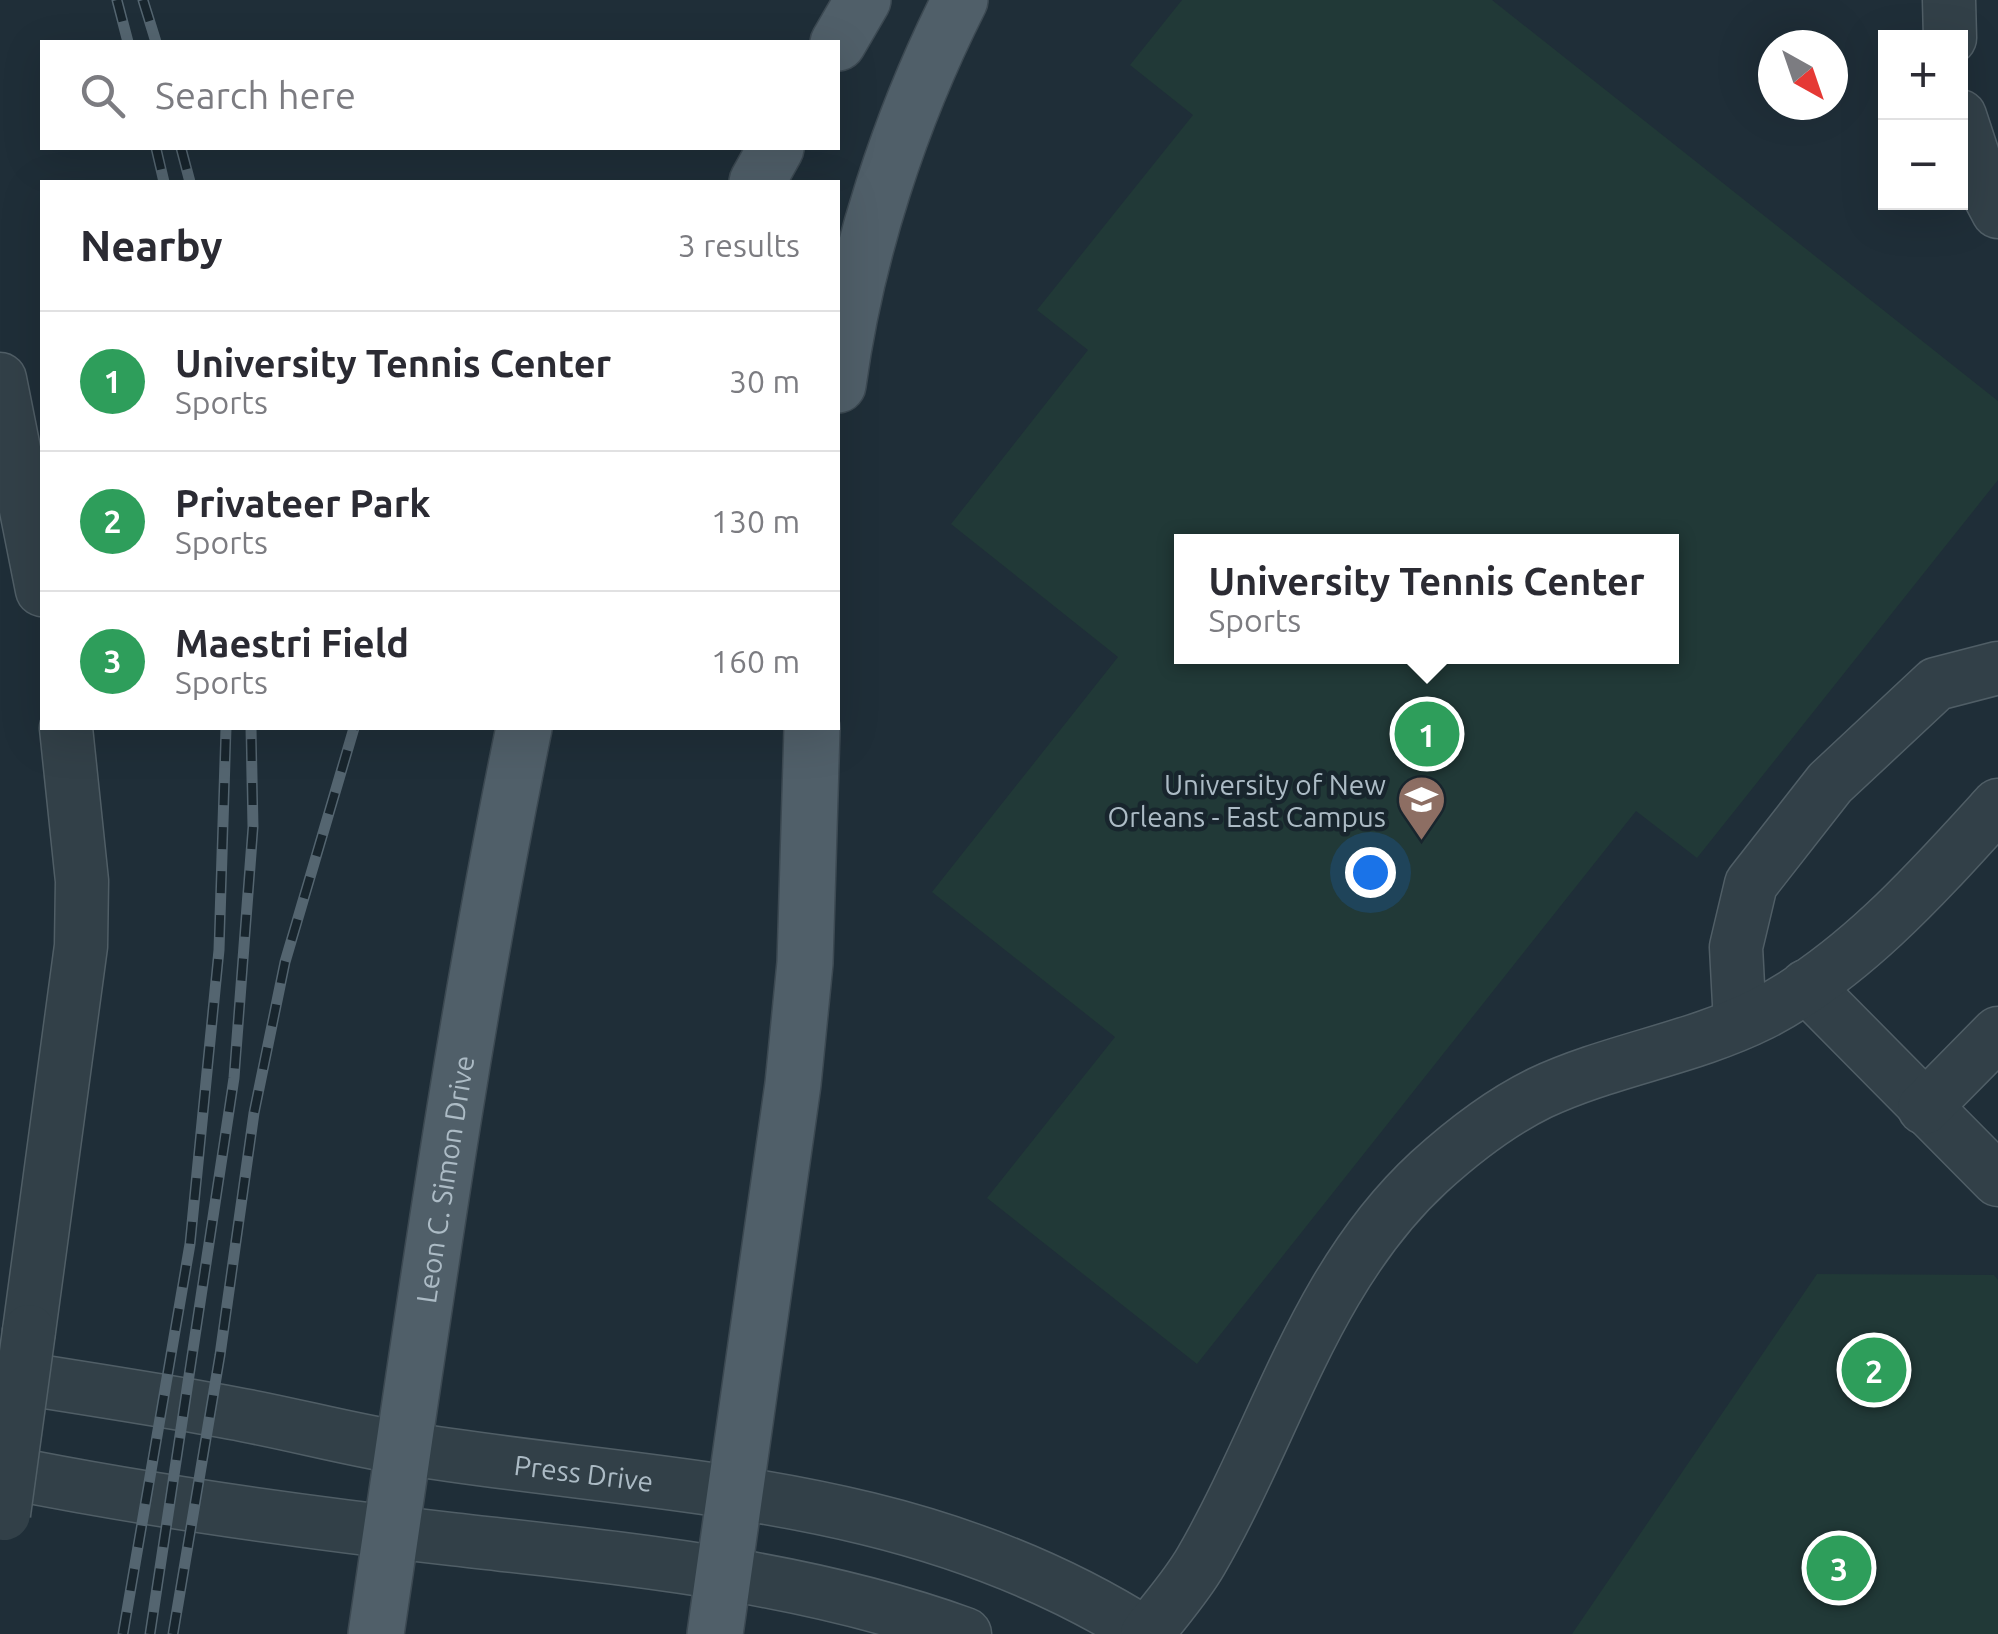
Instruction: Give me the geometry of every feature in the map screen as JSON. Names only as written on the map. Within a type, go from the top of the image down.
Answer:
[{"type":"main road","points":[[840,40],[863,0]]},
{"type":"main road","points":[[840,369],[898,140],[960,0]]},
{"type":"main road","points":[[758,180],[775,150]]},
{"type":"main road","name":"Leon C. Simon Drive","points":[[376,1634],[402,1448],[497,861],[524,730]]},
{"type":"main road","points":[[715,1634],[794,1084],[805,963],[812,730]]},
{"type":"street","points":[[1950,0],[1950,30]]},
{"type":"street","points":[[1961,120],[1981,180],[1998,212]]},
{"type":"street","points":[[0,379],[40,580]]},
{"type":"street","points":[[1740,1023],[1736,946],[1751,884],[1830,783],[1936,684],[1998,668]]},
{"type":"street","points":[[66,730],[82,881],[81,946],[2,1510],[392,1532],[724,1570],[910,1614],[965,1634]]},
{"type":"street","points":[[1146,1634],[1200,1562],[1336,1283],[1372,1234],[1427,1174],[1482,1127],[1541,1093],[1740,1023],[1806,986],[1944,864],[1998,805]]},
{"type":"street","points":[[1806,986],[1998,1180]]},
{"type":"street","points":[[1924,1108],[1998,1033]]},
{"type":"street","name":"Press Drive","points":[[0,1374],[234,1413],[402,1448],[736,1490],[973,1546],[1037,1572],[1146,1634]]},
{"type":"green space","points":[[1182,0],[1492,0],[1998,401],[1998,480],[1697,858],[1636,811],[1197,1364],[987,1198],[1115,1037],[932,892],[1118,657],[951,524],[1088,350],[1037,310],[1193,115],[1130,65]]},
{"type":"green space","points":[[1817,1274],[1994,1275],[1998,1280],[1998,1634],[1572,1634]]},
{"type":"railway","points":[[117,0],[127,40]]},
{"type":"railway","points":[[143,0],[155,40]]},
{"type":"railway","points":[[156,150],[164,180]]},
{"type":"railway","points":[[182,150],[189,180]]},
{"type":"railway","points":[[123,1634],[190,1244],[219,950],[226,730]]},
{"type":"railway","points":[[150,1634],[234,1078],[253,827],[251,730]]},
{"type":"railway","points":[[173,1634],[220,1355],[254,1113],[285,962],[353,730]]},
{"type":"place","name":"University Tennis Center","points":[[1427,734]]},
{"type":"place","name":"University of New Orleans - East Campus","points":[[1421,842]]},
{"type":"place","name":"Privateer Park","points":[[1874,1370]]},
{"type":"place","name":"Maestri Field","points":[[1839,1568]]}]
